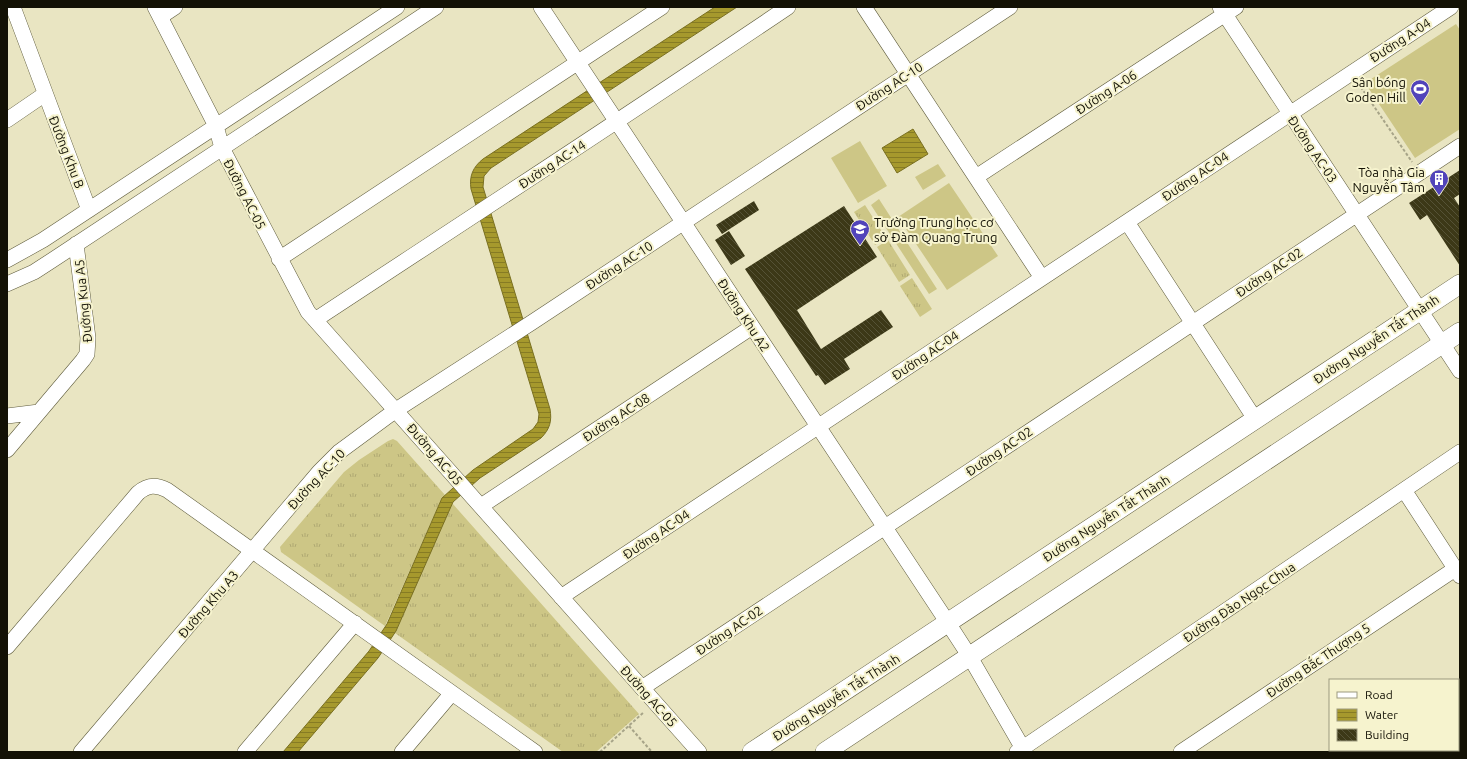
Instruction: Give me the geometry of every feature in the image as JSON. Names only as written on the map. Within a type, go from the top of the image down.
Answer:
[{"type":"main road","name":"Đường Nguyễn Tất Thành","points":[[752,752],[1460,284]]},
{"type":"main road","points":[[825,752],[1460,332]]},
{"type":"street","name":"Đường Khu B","points":[[13,7],[89,210]]},
{"type":"street","points":[[158,12],[175,7]]},
{"type":"street","points":[[7,284],[34,272],[436,7]]},
{"type":"street","name":"Đường Khu A2","points":[[541,7],[948,622],[970,657],[1021,751]]},
{"type":"street","points":[[279,259],[662,7]]},
{"type":"street","name":"Đường AC-14","points":[[315,320],[474,214],[617,122],[788,7]]},
{"type":"street","points":[[864,7],[907,75],[1042,278]]},
{"type":"street","name":"Đường AC-10","points":[[253,551],[328,463],[352,442],[396,410],[512,336],[1010,7]]},
{"type":"street","name":"Đường A-04","points":[[1290,114],[1451,7]]},
{"type":"street","points":[[7,260],[44,240],[393,8]]},
{"type":"street","name":"Đường AC-03","points":[[1227,9],[1290,114],[1460,371]]},
{"type":"street","name":"Đường A-06","points":[[976,177],[1227,9]]},
{"type":"street","name":"Đường AC-05","points":[[158,12],[216,126],[222,148],[302,302],[315,320],[699,752]]},
{"type":"street","points":[[7,120],[45,94]]},
{"type":"street","name":"Đường AC-04","points":[[561,597],[1290,114]]},
{"type":"street","name":"Đường AC-02","points":[[642,688],[1460,146]]},
{"type":"street","points":[[1126,222],[1255,420]]},
{"type":"street","name":"Đường Kua A5","points":[[7,450],[87,354],[88,338],[76,244]]},
{"type":"street","name":"Đường AC-08","points":[[476,502],[752,327]]},
{"type":"street","points":[[7,416],[39,412]]},
{"type":"street","name":"Đường Đào Ngọc Chua","points":[[1021,751],[1460,452]]},
{"type":"street","points":[[7,647],[138,493],[144,488],[152,486],[160,487],[167,490],[535,752]]},
{"type":"street","points":[[1404,490],[1458,572]]},
{"type":"street","name":"Đường Khu A3","points":[[81,752],[253,551]]},
{"type":"street","name":"Đường Bắc Thượng 5","points":[[1181,752],[1458,572]]},
{"type":"street","points":[[245,752],[355,623]]},
{"type":"street","points":[[402,752],[452,693]]},
{"type":"path","points":[[1357,82],[1413,164]]},
{"type":"path","points":[[600,752],[644,712]]},
{"type":"path","points":[[629,726],[652,752]]},
{"type":"green space","name":"Sân bóng Goden Hill","points":[[1456,24],[1460,30],[1460,129],[1415,158],[1365,83]]},
{"type":"green space","points":[[860,141],[887,186],[858,203],[831,158]]},
{"type":"green space","points":[[938,164],[946,176],[923,190],[915,177]]},
{"type":"green space","points":[[949,183],[998,256],[947,290],[898,217]]},
{"type":"green space","points":[[879,199],[937,289],[929,294],[871,205]]},
{"type":"green space","points":[[865,205],[886,238],[875,245],[854,212]]},
{"type":"green space","points":[[888,240],[910,275],[899,282],[877,247]]},
{"type":"green space","points":[[912,278],[932,309],[920,317],[900,286]]},
{"type":"green space","points":[[393,439],[397,441],[445,495],[442,498],[385,626],[281,552],[280,547],[344,472],[359,460]]},
{"type":"green space","points":[[452,503],[639,714],[596,752],[563,752],[395,633]]},
{"type":"water","points":[[715,7],[737,7],[491,168],[484,176],[483,187],[550,409],[550,425],[541,438],[480,478],[453,502],[396,631],[378,658],[298,752],[283,752],[369,651],[387,624],[442,498],[473,470],[533,429],[538,422],[539,414],[471,189],[472,172],[483,159]]},
{"type":"water","points":[[913,129],[928,154],[897,173],[882,148]]},
{"type":"building","points":[[1460,170],[1460,194],[1454,198],[1460,207],[1460,266],[1427,215],[1420,220],[1409,203]]},
{"type":"building","points":[[754,201],[759,210],[722,234],[716,225]]},
{"type":"building","points":[[844,206],[877,257],[797,310],[821,349],[881,310],[893,327],[844,359],[850,369],[825,385],[818,375],[816,376],[745,269]]},
{"type":"building","points":[[729,231],[745,256],[731,265],[715,240]]},
{"type":"place","name":"Sân bóng Goden Hill","points":[[1420,106]]},
{"type":"place","name":"Tòa nhà Gia Nguyễn Tâm","points":[[1439,196]]},
{"type":"place","name":"Trường Trung học cơ sở Đàm Quang Trung","points":[[860,246]]}]
